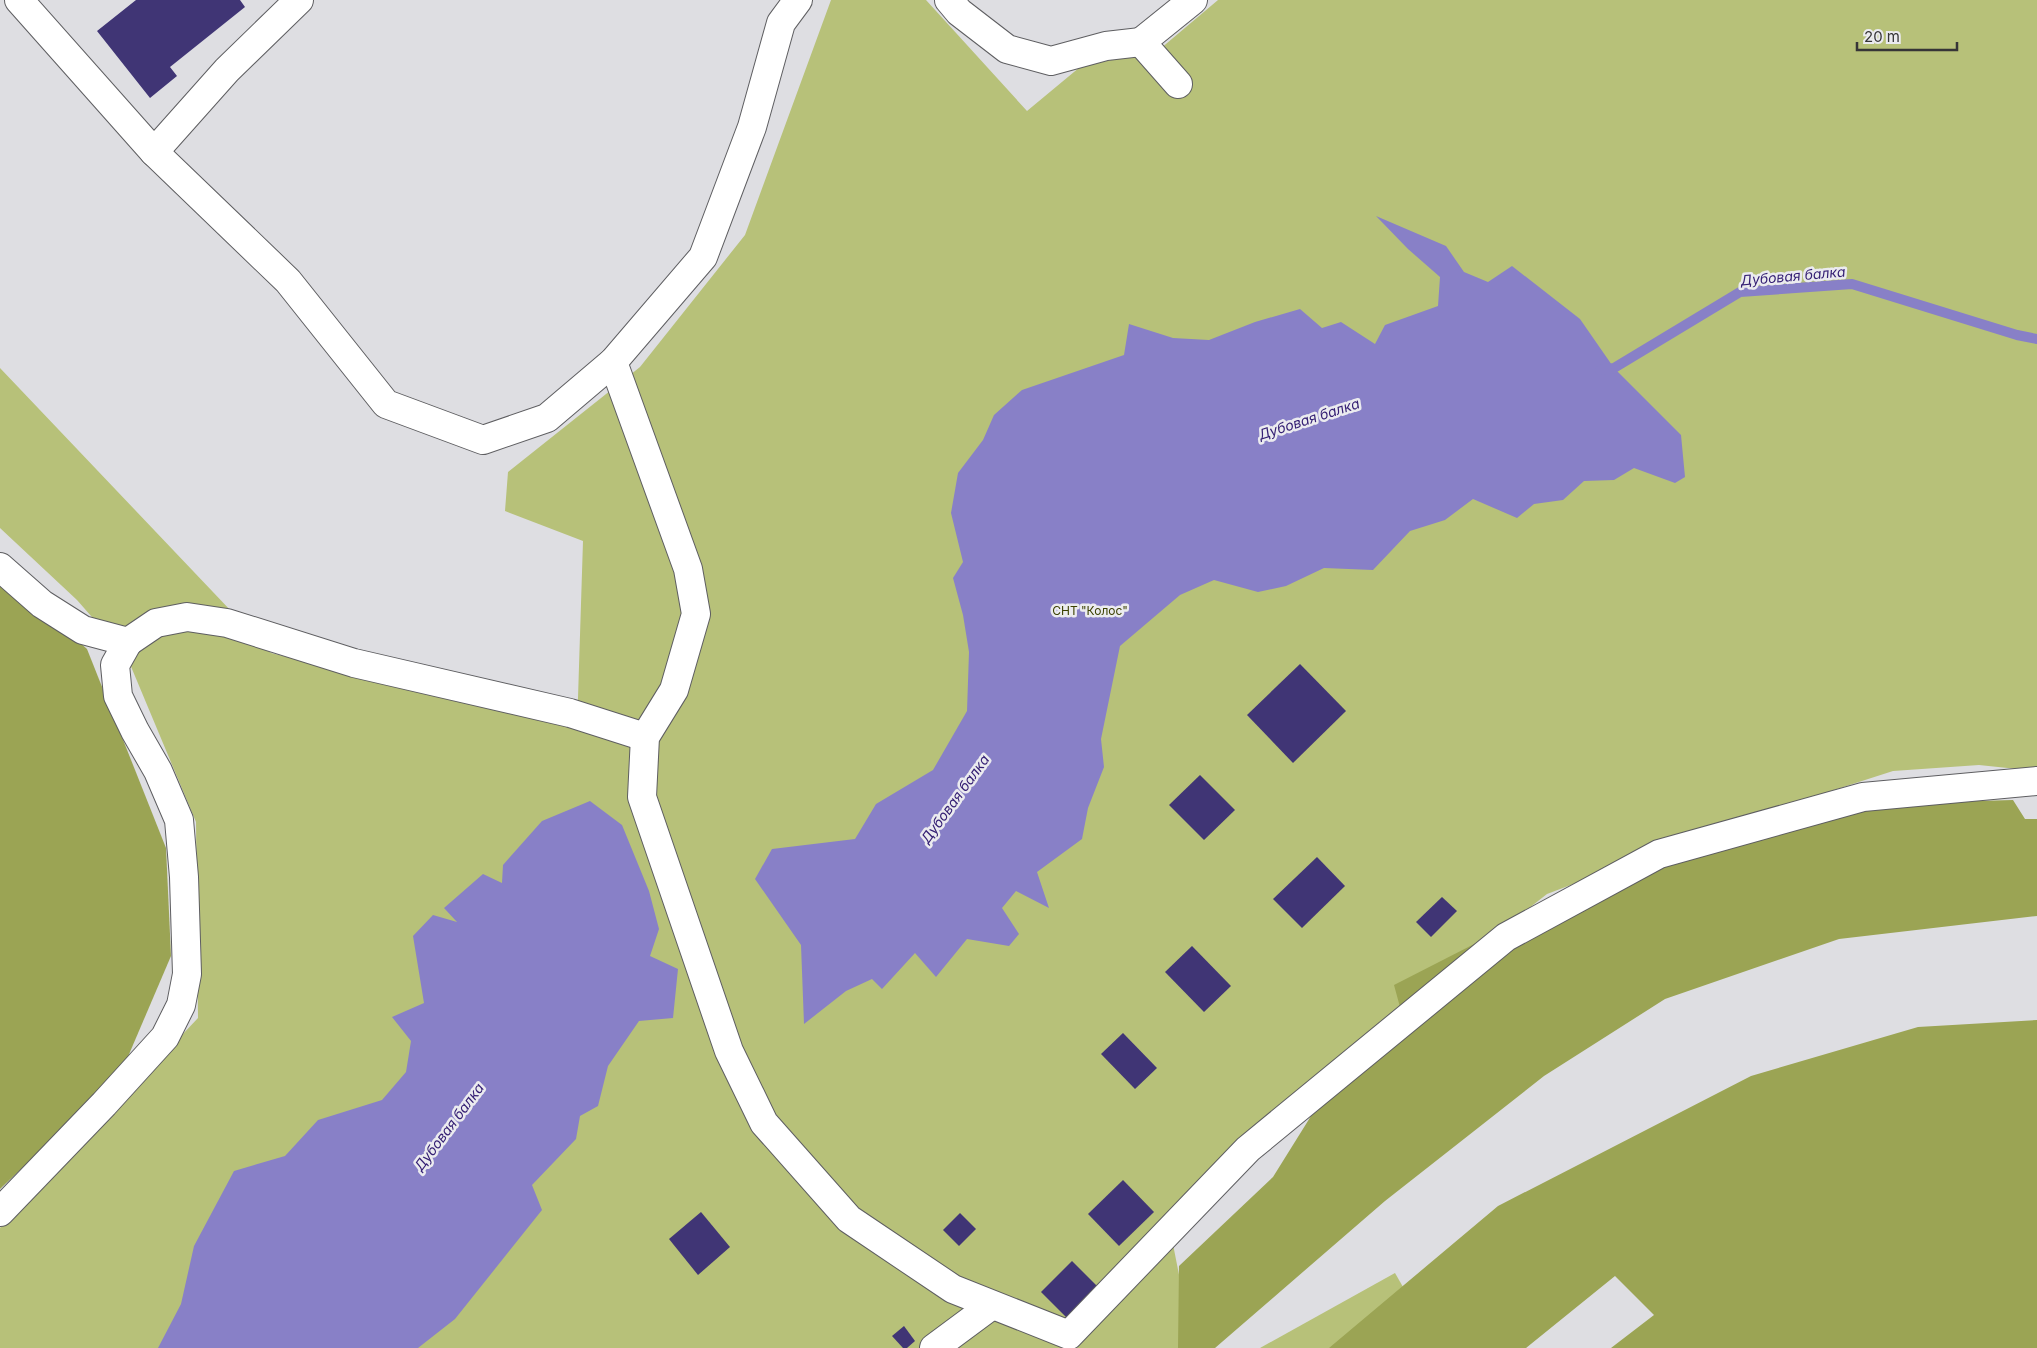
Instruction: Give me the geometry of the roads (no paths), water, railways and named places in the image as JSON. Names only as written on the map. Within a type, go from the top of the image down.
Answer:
[{"type":"street","points":[[19,0],[154,152],[288,281],[386,404],[483,440],[547,418],[613,362],[703,257],[752,128],[781,23],[798,0]]},
{"type":"street","points":[[154,152],[227,70],[299,0]]},
{"type":"street","points":[[949,0],[959,12],[1007,49],[1051,61],[1106,46],[1141,42],[1193,0]]},
{"type":"street","points":[[1141,42],[1178,84]]},
{"type":"street","points":[[613,362],[688,569],[696,614],[674,690],[645,736],[642,797],[729,1051],[764,1123],[849,1219],[952,1289],[1069,1336],[1248,1149],[1506,937],[1659,854],[1863,796],[2037,781]]},
{"type":"street","points":[[0,567],[42,604],[84,630],[128,642]]},
{"type":"street","points":[[0,1212],[166,1037],[182,1005],[187,974],[184,877],[179,820],[158,770],[135,731],[118,696],[115,665],[128,642],[156,623],[179,618],[187,617],[227,623],[354,663],[570,714],[645,736]]},
{"type":"street","points":[[934,1348],[992,1305]]},
{"type":"water","points":[[1376,216],[1446,246],[1464,272],[1488,282],[1512,266],[1580,319],[1614,368],[1681,435],[1685,477],[1675,483],[1634,468],[1614,480],[1584,481],[1563,500],[1534,504],[1517,518],[1473,499],[1445,520],[1410,531],[1373,570],[1324,568],[1286,586],[1258,592],[1214,580],[1180,595],[1120,646],[1101,739],[1104,767],[1088,808],[1082,839],[1037,872],[1049,908],[1016,891],[1002,908],[1019,934],[1009,946],[967,939],[936,977],[915,953],[882,989],[872,979],[846,991],[804,1024],[801,945],[755,879],[772,849],[855,839],[876,804],[933,770],[967,711],[969,652],[963,615],[953,578],[963,562],[951,513],[958,473],[983,440],[994,415],[1022,390],[1124,355],[1129,324],[1173,338],[1209,340],[1255,322],[1300,309],[1322,328],[1341,322],[1375,344],[1385,325],[1438,306],[1440,277],[1408,249]]},
{"type":"water","points":[[590,801],[622,825],[649,891],[659,929],[650,956],[678,969],[673,1018],[639,1021],[608,1066],[598,1106],[580,1116],[576,1139],[532,1185],[542,1210],[455,1319],[418,1348],[158,1348],[181,1304],[194,1246],[234,1171],[285,1156],[318,1120],[382,1100],[406,1072],[411,1041],[392,1017],[424,1003],[413,936],[433,915],[457,922],[444,908],[483,874],[502,883],[503,865],[542,821]]},
{"type":"waterway","name":"Дубовая балка","points":[[1600,370],[1614,368],[1740,292],[1852,284],[2017,335],[2037,339]]},
{"type":"park label","name":"СНТ \"Колос\"","points":[[1090,611]]}]
